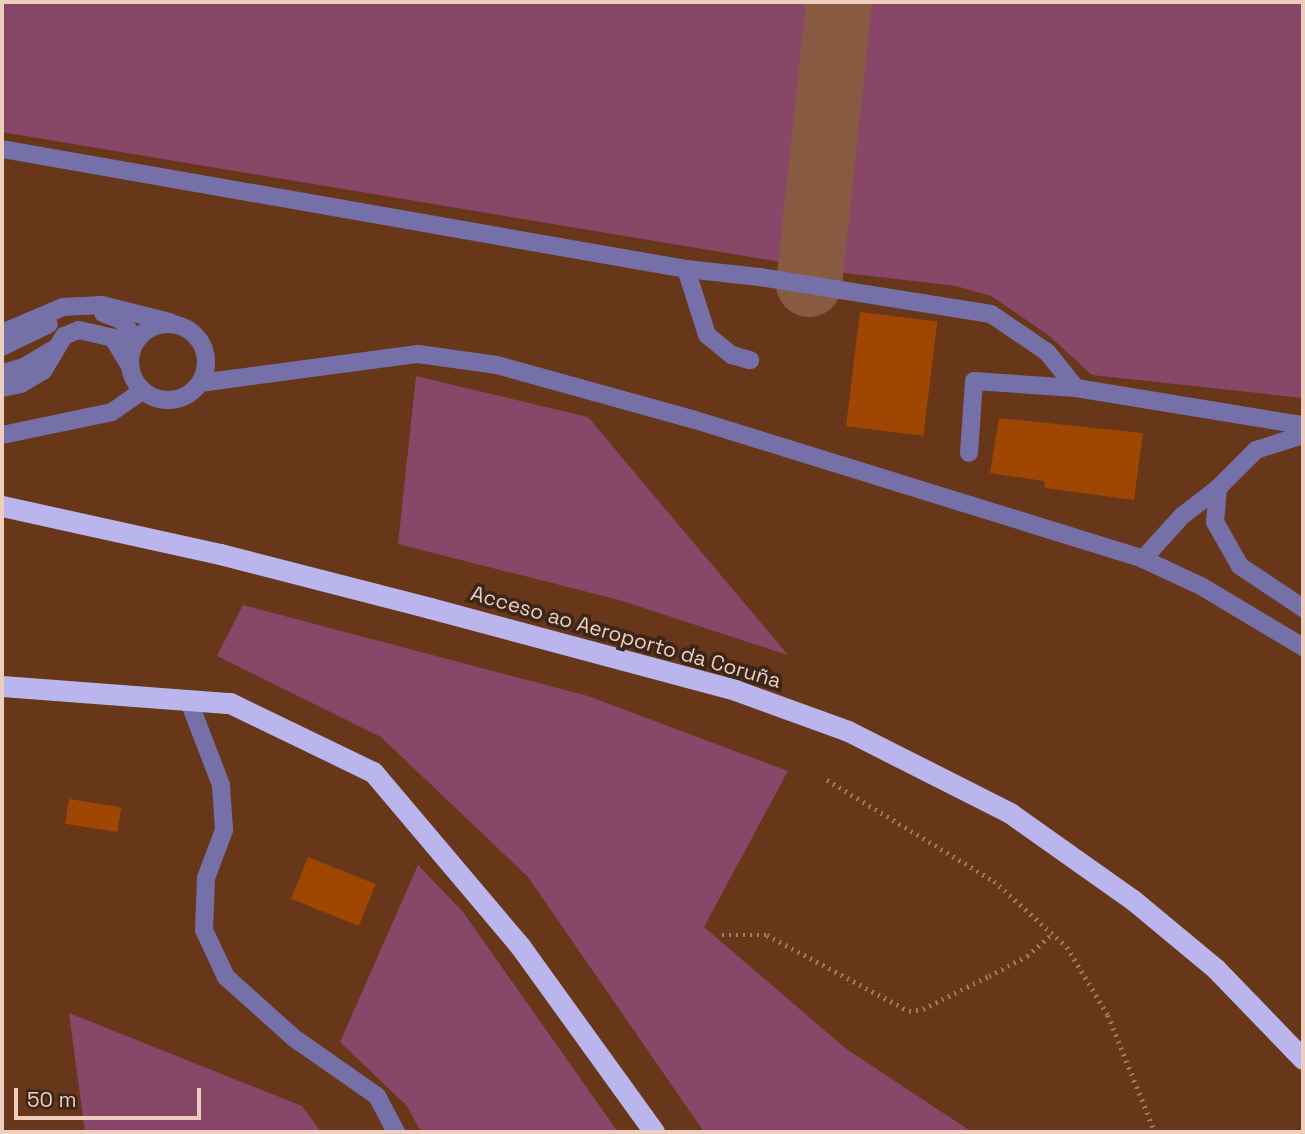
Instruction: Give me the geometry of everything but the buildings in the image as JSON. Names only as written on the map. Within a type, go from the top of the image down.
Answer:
[{"type":"highway","name":"Acceso ao Aeroporto da Coruña","points":[[2,506],[220,554],[443,611],[735,690],[848,731],[1010,813],[1133,900],[1216,969],[1303,1059]]},
{"type":"highway","points":[[2,686],[230,703],[373,772],[520,946],[654,1132]]},
{"type":"street","points":[[2,149],[686,269],[760,276],[991,314],[1046,352],[1076,388]]},
{"type":"street","points":[[686,269],[707,335],[732,355],[750,360]]},
{"type":"street","points":[[2,333],[63,307],[102,306],[126,309],[186,327],[203,346],[206,372],[200,383],[179,398],[153,397],[143,390],[113,338],[79,330],[64,335],[43,371],[21,384],[2,388]]},
{"type":"street","points":[[2,347],[64,317],[85,312],[102,313],[121,320],[136,340]]},
{"type":"street","points":[[130,366],[136,340],[153,327],[173,323]]},
{"type":"street","points":[[2,373],[24,367],[55,348]]},
{"type":"street","points":[[200,383],[418,354],[497,365],[706,423],[1143,559],[1201,586],[1303,648]]},
{"type":"street","points":[[969,453],[974,381],[1076,388],[1303,425]]},
{"type":"street","points":[[2,435],[112,412],[143,390]]},
{"type":"street","points":[[1143,559],[1182,516],[1218,488],[1256,450],[1303,435]]},
{"type":"street","points":[[1218,488],[1215,522],[1240,566],[1303,608]]},
{"type":"street","points":[[188,699],[222,785],[223,830],[206,878],[204,930],[226,977],[294,1038],[377,1096],[396,1132]]},
{"type":"path","points":[[827,780],[994,881],[1067,947],[1108,1015],[1155,1132]]},
{"type":"path","points":[[722,935],[767,935],[909,1011],[923,1009],[1027,956],[1053,933]]},
{"type":"shaded area","points":[[2,2],[819,2],[787,263],[2,132]]},
{"type":"shaded area","points":[[854,2],[1303,2],[1303,398],[1092,375],[1048,335],[991,296],[956,286],[828,271]]},
{"type":"shaded area","points":[[416,376],[588,417],[788,655],[619,600],[398,544]]},
{"type":"shaded area","points":[[243,605],[588,696],[788,771],[704,927],[845,1048],[972,1132],[704,1132],[528,877],[381,737],[217,656]]},
{"type":"shaded area","points":[[418,865],[463,912],[618,1132],[421,1132],[407,1106],[340,1042]]},
{"type":"shaded area","points":[[69,1013],[302,1106],[321,1132],[85,1132]]},
{"type":"taxiway","points":[[809,284],[839,2]]}]
